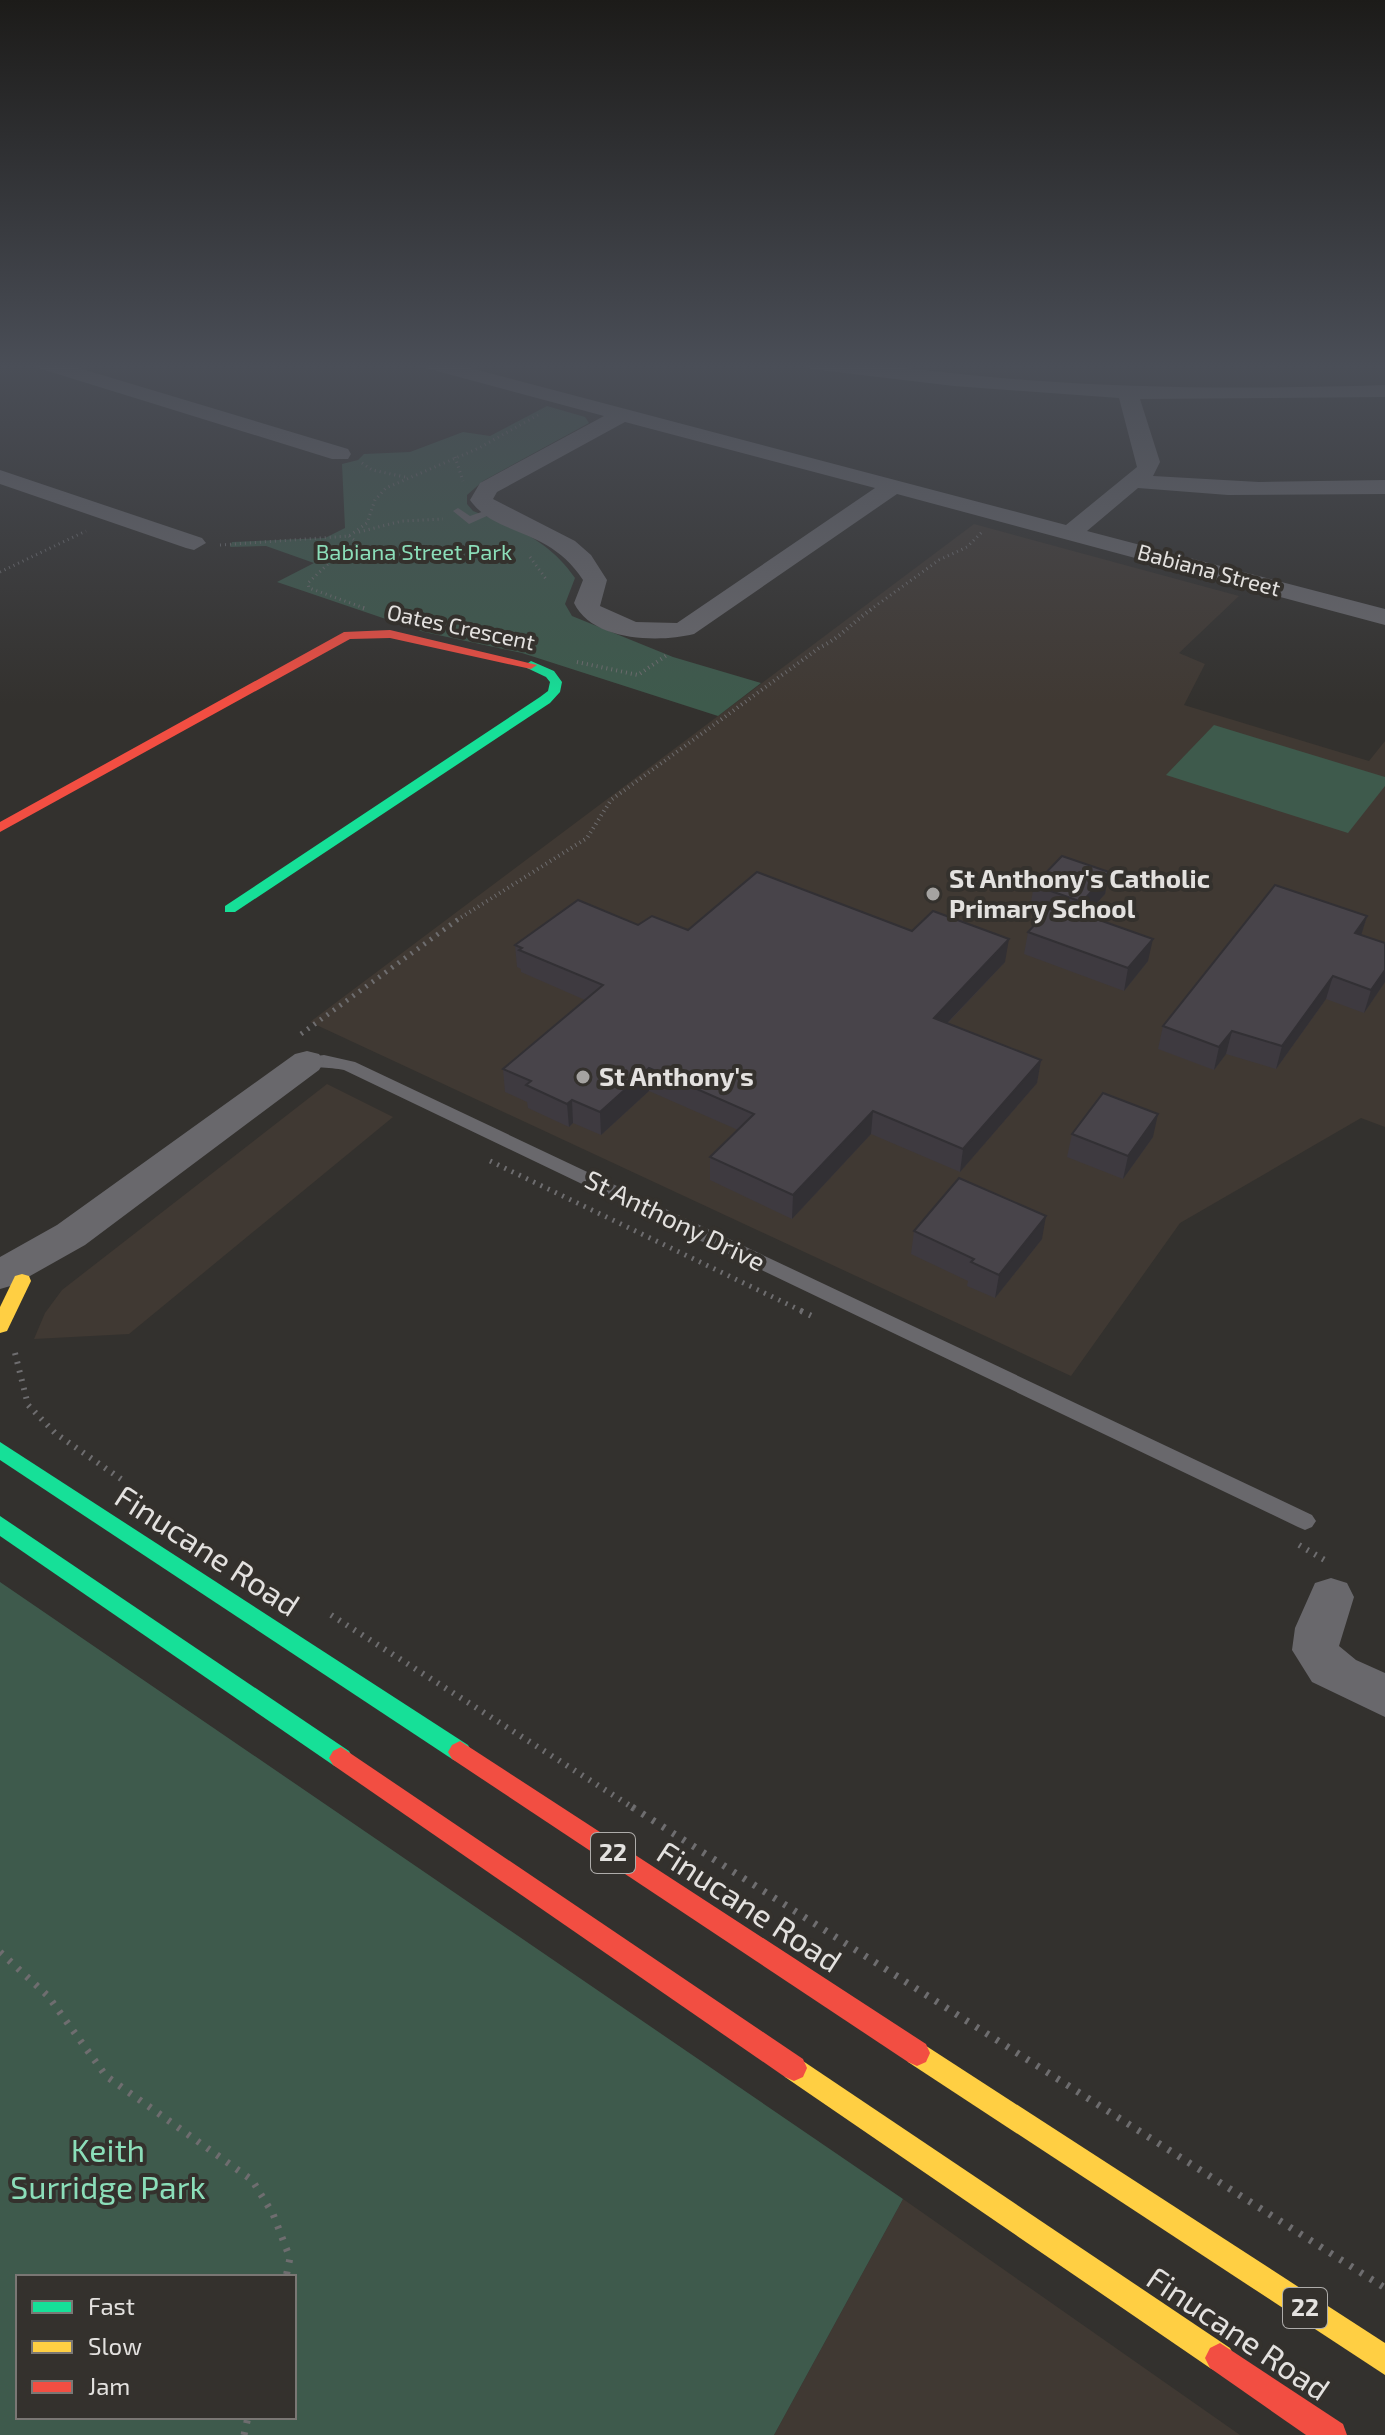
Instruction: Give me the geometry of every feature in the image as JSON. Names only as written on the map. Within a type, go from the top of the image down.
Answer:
[{"type":"main road","name":"Oates Crescent","points":[[0,828],[348,635],[390,634],[535,666],[550,674],[556,682],[554,692],[545,700],[230,909]]},
{"type":"main road","points":[[0,1326],[5,1281]]},
{"type":"main road","points":[[0,1434],[2,1452]]},
{"type":"main road","name":"Finucane Road","points":[[2,1452],[1385,2360]]},
{"type":"main road","name":"Finucane Road","points":[[0,1525],[1332,2435]]},
{"type":"main road","points":[[0,1533],[20,1539]]},
{"type":"street","points":[[0,477],[194,543]]},
{"type":"street","points":[[509,477],[488,488],[481,500],[493,511],[534,525],[573,548],[595,580],[586,603],[590,611],[641,630],[670,633],[685,629],[894,486]]},
{"type":"street","name":"Babiana Street","points":[[858,477],[1385,617]]},
{"type":"street","points":[[1070,533],[1139,477]]},
{"type":"street","points":[[1134,481],[1270,490],[1385,487]]},
{"type":"street","points":[[5,1281],[71,1235],[304,1048]]},
{"type":"street","points":[[1332,1581],[1314,1642],[1317,1657],[1329,1668],[1385,1696]]},
{"type":"lane","points":[[458,511],[469,521],[493,511]]},
{"type":"lane","name":"St Anthony Drive","points":[[304,1048],[324,1060],[349,1066],[1305,1521]]},
{"type":"path","points":[[400,477],[406,478]]},
{"type":"path","points":[[194,543],[321,541],[349,536],[367,523],[379,493],[409,477]]},
{"type":"path","points":[[0,572],[117,517]]},
{"type":"path","points":[[304,1048],[445,928],[587,838],[611,800],[819,648],[838,639],[848,626],[939,560],[967,547],[986,529]]},
{"type":"path","points":[[484,1159],[828,1324]]},
{"type":"path","points":[[16,1340],[15,1352],[28,1405],[55,1433],[131,1486]]},
{"type":"path","points":[[1294,1543],[1332,1581]]},
{"type":"path","points":[[316,1605],[1385,2288]]},
{"type":"path","points":[[0,1952],[48,1996],[106,2076],[252,2180],[273,2214],[290,2258],[286,2275]]},
{"type":"shaded area","name":"St Anthony's Catholic Primary School","points":[[974,524],[1239,596],[1179,653],[1205,664],[1184,705],[1369,761],[1385,741],[1385,1127],[1361,1118],[1180,1223],[1071,1376],[310,1022]]},
{"type":"shaded area","points":[[327,1084],[393,1117],[129,1334],[34,1339],[45,1313],[62,1290]]},
{"type":"shaded area","points":[[903,2199],[1240,2435],[774,2435]]},
{"type":"green space","name":"Babiana Street Park","points":[[343,477],[491,477],[467,495],[467,504],[473,511],[530,536],[565,565],[575,578],[565,604],[572,616],[673,657],[761,683],[718,716],[522,653],[424,632],[277,582],[314,563],[266,546],[230,547],[232,542],[325,538],[345,528]]},
{"type":"green space","points":[[1214,725],[1385,777],[1385,786],[1348,833],[1166,775]]},
{"type":"green space","name":"Keith Surridge Park","points":[[0,1582],[903,2199],[774,2435],[0,2435]]},
{"type":"building","points":[[1062,856],[1109,872],[1082,902],[1034,885]]},
{"type":"building","points":[[757,872],[912,931],[933,911],[1009,939],[934,1018],[1041,1060],[963,1149],[873,1111],[793,1195],[710,1157],[754,1114],[649,1068],[600,1112],[572,1100],[567,1104],[526,1085],[531,1081],[503,1069],[603,985],[519,950],[522,948],[515,945],[578,900],[638,925],[652,916],[688,930]]},
{"type":"building","points":[[1275,885],[1367,916],[1355,933],[1385,943],[1385,970],[1371,990],[1333,976],[1282,1046],[1232,1031],[1219,1047],[1163,1026]]},
{"type":"building","points":[[1054,904],[1153,939],[1128,968],[1028,932]]},
{"type":"building","points":[[1103,1093],[1158,1114],[1128,1156],[1072,1134]]},
{"type":"building","points":[[959,1178],[1046,1216],[999,1275],[971,1262],[974,1259],[914,1231]]},
{"type":"traffic: fast","points":[[230,909],[545,700],[554,692],[556,682],[550,674],[531,665]]},
{"type":"traffic: fast","points":[[0,1450],[460,1752]]},
{"type":"traffic: fast","points":[[0,1525],[341,1758]]},
{"type":"traffic: slow","points":[[0,1326],[22,1281]]},
{"type":"traffic: slow","points":[[917,2053],[1385,2360]]},
{"type":"traffic: slow","points":[[794,2068],[1220,2358]]},
{"type":"traffic: jam","points":[[0,828],[348,635],[390,634],[531,665]]},
{"type":"traffic: jam","points":[[460,1752],[917,2053]]},
{"type":"traffic: jam","points":[[341,1758],[794,2068]]},
{"type":"traffic: jam","points":[[1220,2358],[1332,2435]]},
{"type":"place","name":"St Anthony's Catholic Primary School","points":[[933,894]]},
{"type":"place","name":"St Anthony's","points":[[583,1077]]}]
